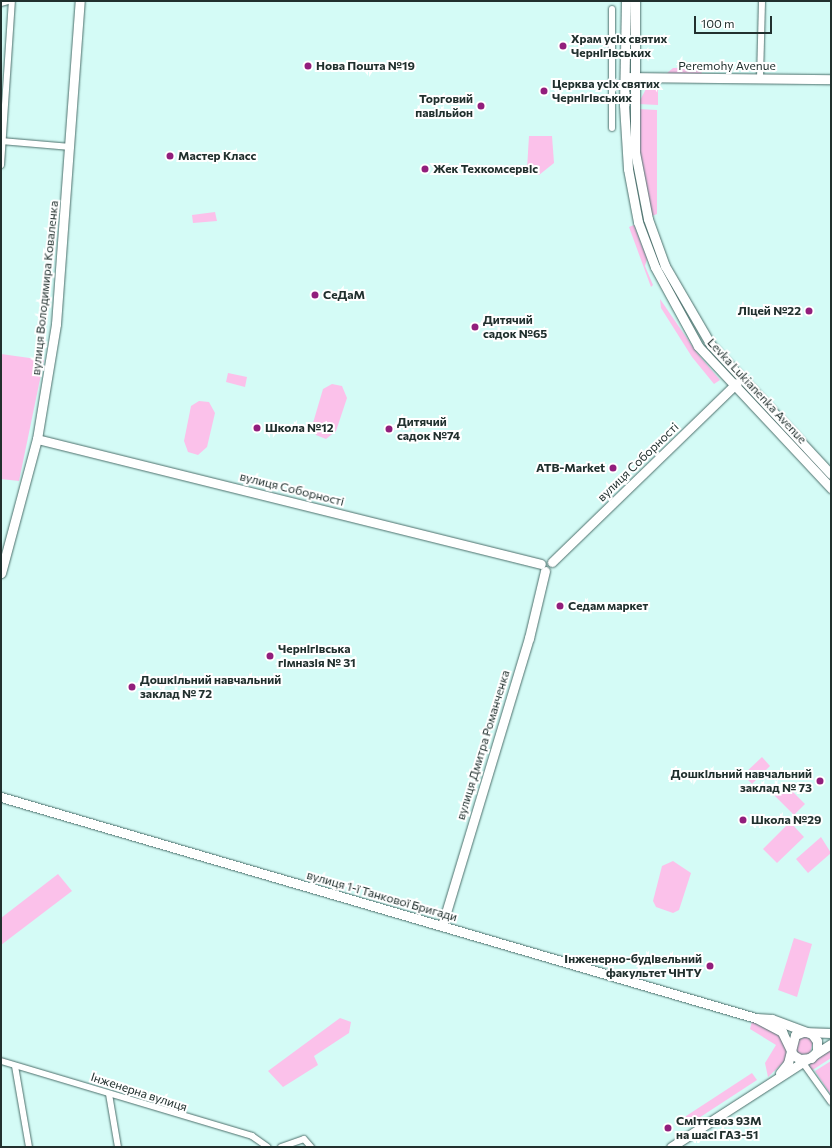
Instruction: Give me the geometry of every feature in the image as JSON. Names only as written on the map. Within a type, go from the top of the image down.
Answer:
[{"type":"street","points":[[1,3],[8,1]]},
{"type":"street","points":[[1,165],[12,1]]},
{"type":"street","name":"вулиця Володимира Коваленка","points":[[1,573],[37,439],[56,324],[71,147],[80,1]]},
{"type":"street","name":"Levka Lukianenka Avenue","points":[[626,1],[624,77],[628,169],[647,246],[686,327],[733,386],[831,488]]},
{"type":"street","name":"Levka Lukianenka Avenue","points":[[635,1],[634,77],[638,171],[655,240],[693,319],[741,379],[831,474]]},
{"type":"street","points":[[760,78],[762,1]]},
{"type":"street","points":[[612,9],[610,80],[612,128]]},
{"type":"street","name":"Peremohy Avenue","points":[[624,77],[831,79]]},
{"type":"street","points":[[2,142],[71,147]]},
{"type":"street","name":"вулиця Соборності","points":[[37,439],[552,569],[552,562],[741,379]]},
{"type":"street","name":"вулиця Дмитра Романченка","points":[[442,926],[529,638],[543,567]]},
{"type":"street","name":"вулиця 1-ї Танкової Бригади","points":[[1,797],[756,1018],[782,1032],[790,1047]]},
{"type":"street","name":"вулиця 1-ї Танкової Бригади","points":[[756,1018],[772,1019],[808,1032],[831,1033]]},
{"type":"street","points":[[771,1080],[788,1063],[790,1047],[795,1035],[808,1032],[815,1037],[818,1046],[811,1058]]},
{"type":"street","points":[[671,1147],[800,1060],[811,1058],[831,1044]]},
{"type":"street","points":[[790,1047],[831,1102]]},
{"type":"street","name":"Інженерна вулиця","points":[[1,1062],[252,1136],[268,1147]]},
{"type":"street","points":[[15,1066],[29,1147]]},
{"type":"street","points":[[110,1094],[118,1147]]},
{"type":"street","points":[[281,1147],[304,1139],[311,1147]]},
{"type":"shaded area","points":[[700,67],[702,74],[666,74],[673,68]]},
{"type":"shaded area","points":[[658,84],[658,105],[638,104],[646,89]]},
{"type":"shaded area","points":[[639,109],[657,110],[657,214],[652,216],[640,159]]},
{"type":"shaded area","points":[[529,136],[552,136],[554,163],[539,175],[527,169]]},
{"type":"shaded area","points":[[215,212],[217,221],[193,223],[192,215]]},
{"type":"shaded area","points":[[634,225],[647,259],[645,266],[653,285],[651,287],[629,227]]},
{"type":"shaded area","points":[[660,299],[697,353],[720,380],[714,384],[692,357],[661,308]]},
{"type":"shaded area","points":[[1,354],[44,360],[19,481],[1,479]]},
{"type":"shaded area","points":[[228,373],[247,377],[245,387],[226,382]]},
{"type":"shaded area","points":[[332,384],[342,386],[347,398],[336,431],[326,439],[316,435],[313,423],[323,389]]},
{"type":"shaded area","points":[[199,401],[209,402],[215,413],[207,447],[198,455],[188,452],[184,441],[191,406]]},
{"type":"shaded area","points":[[762,757],[770,766],[752,784],[743,775]]},
{"type":"shaded area","points":[[785,784],[805,804],[794,815],[774,795]]},
{"type":"shaded area","points":[[790,822],[804,837],[777,863],[763,849]]},
{"type":"shaded area","points":[[821,837],[831,853],[808,873],[796,859]]},
{"type":"shaded area","points":[[673,861],[691,873],[679,910],[673,913],[656,907],[653,901],[662,866]]},
{"type":"shaded area","points":[[58,874],[72,891],[1,945],[1,918]]},
{"type":"shaded area","points":[[794,938],[812,944],[797,997],[778,990]]},
{"type":"shaded area","points":[[340,1018],[351,1022],[349,1033],[314,1056],[318,1065],[283,1087],[268,1071]]},
{"type":"shaded area","points":[[752,1021],[774,1030],[786,1043],[787,1059],[768,1077],[765,1063],[776,1045],[750,1029]]},
{"type":"shaded area","points":[[799,1036],[809,1036],[813,1041],[810,1054],[800,1055],[795,1051]]},
{"type":"shaded area","points":[[831,1049],[831,1058],[811,1071],[809,1065]]},
{"type":"shaded area","points":[[831,1061],[831,1095],[815,1071]]},
{"type":"shaded area","points":[[752,1073],[757,1080],[685,1127],[680,1120]]},
{"type":"place","name":"Храм усіх святих Чернігівських","points":[[563,46]]},
{"type":"place","name":"Нова Пошта №19","points":[[308,66]]},
{"type":"place","name":"Церква усіх святих Чернігівських","points":[[544,91]]},
{"type":"place","name":"Торговий павільйон","points":[[481,106]]},
{"type":"place","name":"Мастер Класс","points":[[170,156]]},
{"type":"place","name":"Жек Техкомсервіс","points":[[425,169]]},
{"type":"place","name":"СеДаМ","points":[[315,295]]},
{"type":"place","name":"Ліцей №22","points":[[809,311]]},
{"type":"place","name":"Дитячий садок №65","points":[[475,327]]},
{"type":"place","name":"Школа №12","points":[[257,428]]},
{"type":"place","name":"Дитячий садок №74","points":[[389,429]]},
{"type":"place","name":"ATB-Market","points":[[613,468]]},
{"type":"place","name":"Седам маркет","points":[[560,606]]},
{"type":"place","name":"Чернігівська гімназія № 31","points":[[270,656]]},
{"type":"place","name":"Дошкільний навчальний заклад № 72","points":[[132,687]]},
{"type":"place","name":"Дошкільний навчальний заклад № 73","points":[[820,781]]},
{"type":"place","name":"Школа №29","points":[[743,820]]},
{"type":"place","name":"Інженерно-будівельний факультет ЧНТУ","points":[[710,966]]},
{"type":"place","name":"Сміттєвоз 93М на шасі ГАЗ-51","points":[[668,1128]]}]
